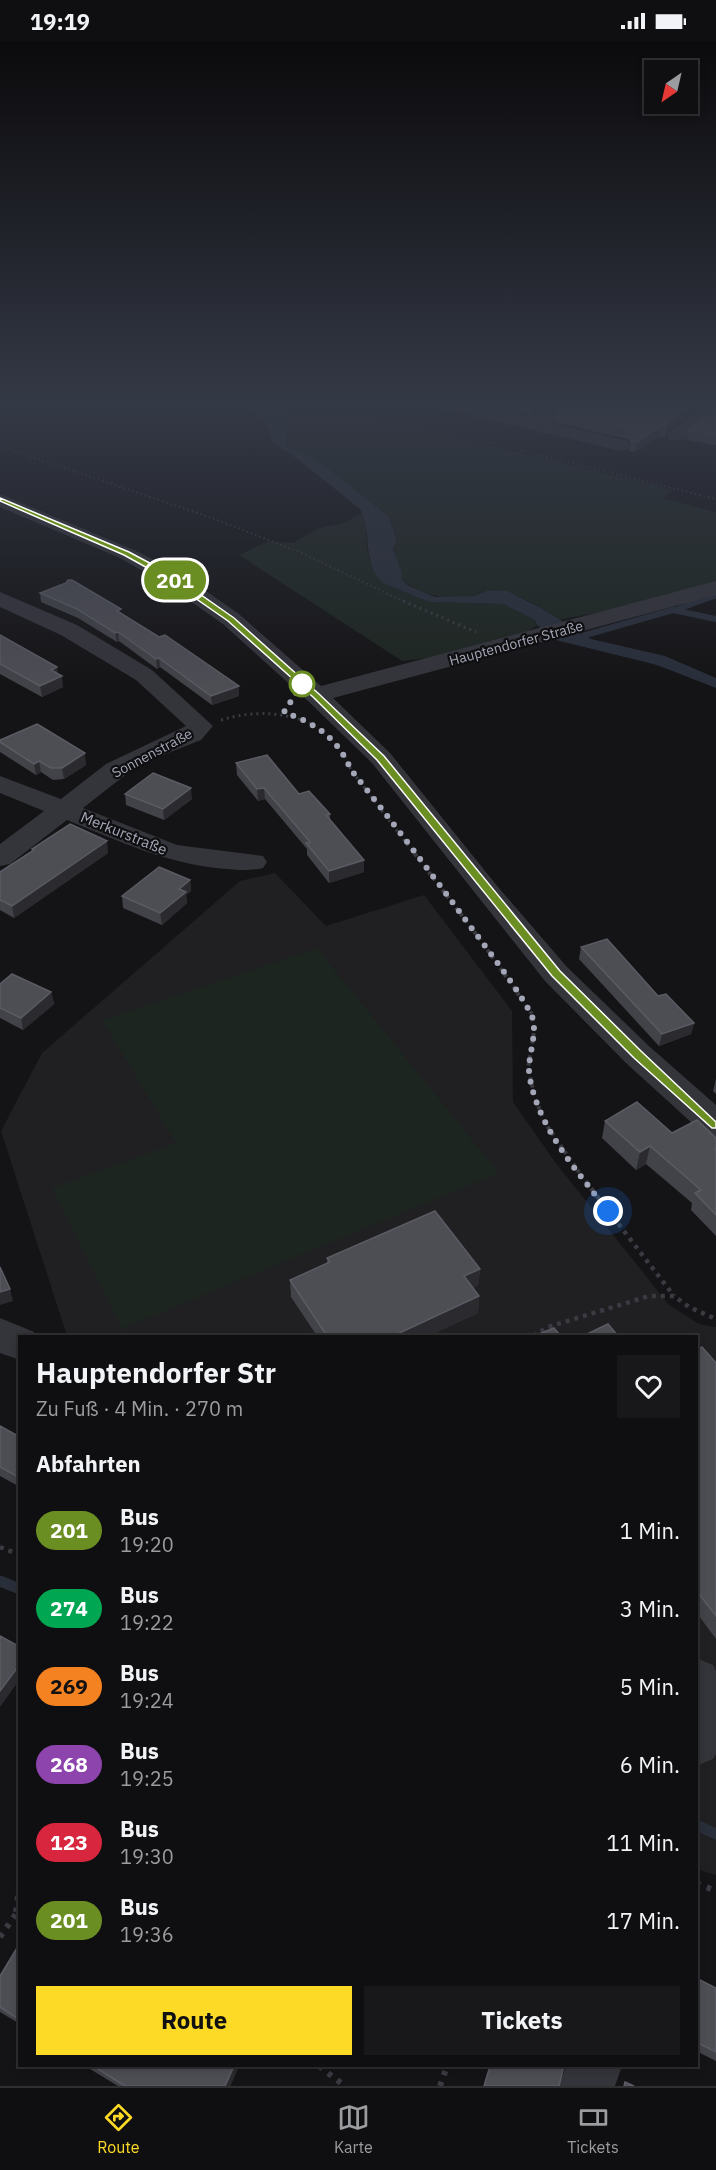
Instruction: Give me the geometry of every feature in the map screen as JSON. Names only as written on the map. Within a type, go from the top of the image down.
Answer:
[{"type":"street","points":[[0,500],[127,554],[172,578],[231,620],[316,695],[381,758],[556,974],[638,1055],[716,1125]]},
{"type":"street","name":"Hauptendorfer Straße","points":[[316,695],[716,588]]},
{"type":"street","name":"Sonnenstraße","points":[[0,599],[69,630],[144,675],[200,726],[192,735],[149,752],[115,770],[0,858]]},
{"type":"street","name":"Merkurstraße","points":[[0,784],[171,852],[207,859],[253,862]]},
{"type":"street","points":[[0,1334],[18,1343]]},
{"type":"street","points":[[587,2086],[594,2067]]},
{"type":"path","points":[[151,497],[302,553],[400,600],[486,637]]},
{"type":"path","points":[[200,726],[260,711],[284,712],[318,726]]},
{"type":"path","points":[[343,752],[351,770],[482,942],[532,1014],[534,1032],[528,1068],[535,1098],[545,1123],[568,1160],[674,1296],[716,1319]]},
{"type":"path","points":[[535,1335],[548,1327],[591,1312],[649,1296],[674,1296]]},
{"type":"path","points":[[0,1547],[18,1554]]},
{"type":"path","points":[[698,1884],[716,1891]]},
{"type":"path","points":[[0,1937],[18,1910]]},
{"type":"path","points":[[320,2067],[345,2086]]},
{"type":"path","points":[[440,2086],[447,2067]]},
{"type":"shaded area","points":[[346,497],[364,497],[389,517],[396,540],[393,549],[402,573],[401,579],[409,586],[435,597],[474,596],[488,590],[507,591],[539,607],[591,639],[665,656],[716,678],[716,688],[657,665],[556,640],[537,625],[535,620],[503,604],[429,602],[383,583],[372,567],[366,527],[360,509]]},
{"type":"shaded area","points":[[364,497],[664,497],[716,512],[716,583],[611,610],[557,620],[525,599],[497,590],[462,597],[443,597],[426,593],[401,579],[389,517]]},
{"type":"shaded area","points":[[362,513],[365,517],[370,561],[377,576],[383,582],[429,602],[503,604],[535,620],[537,625],[527,632],[447,656],[402,661],[239,555],[269,541],[293,543],[319,528],[342,524]]},
{"type":"shaded area","points":[[275,873],[326,926],[424,895],[512,1011],[513,1102],[555,1162],[669,1305],[699,1324],[716,1327],[716,1875],[698,1870],[698,1335],[67,1335],[1,1131],[42,1053],[240,881]]},
{"type":"shaded area","points":[[317,948],[499,1173],[122,1329],[52,1188],[176,1143],[102,1020]]},
{"type":"building","points":[[72,580],[121,609],[117,611],[159,637],[165,635],[239,686],[211,696],[159,658],[156,659],[118,632],[115,633],[77,609],[40,593],[66,583]]},
{"type":"building","points":[[0,635],[57,667],[51,670],[62,676],[40,686],[0,664]]},
{"type":"building","points":[[37,724],[85,753],[62,768],[51,768],[39,761],[34,764],[0,742]]},
{"type":"building","points":[[267,755],[299,794],[309,791],[330,814],[326,815],[364,860],[329,871],[306,843],[310,842],[264,788],[257,789],[236,763]]},
{"type":"building","points":[[153,773],[191,788],[163,809],[125,794]]},
{"type":"building","points":[[70,824],[107,841],[12,906],[0,900],[0,872]]},
{"type":"building","points":[[159,867],[190,880],[179,889],[186,892],[160,913],[122,896]]},
{"type":"building","points":[[607,939],[658,996],[666,994],[694,1023],[662,1034],[581,947]]},
{"type":"building","points":[[12,974],[51,992],[21,1018],[0,1008],[0,984]]},
{"type":"building","points":[[637,1102],[672,1133],[697,1120],[716,1138],[716,1215],[695,1193],[701,1190],[650,1146],[640,1152],[605,1121]]},
{"type":"building","points":[[435,1211],[480,1269],[464,1276],[479,1296],[395,1335],[320,1335],[325,1333],[290,1280],[330,1262],[327,1258]]},
{"type":"building","points":[[0,1267],[10,1289],[0,1292]]},
{"type":"building","points":[[608,1324],[617,1335],[585,1335]]},
{"type":"building","points":[[554,1328],[560,1335],[536,1335]]},
{"type":"building","points":[[702,1347],[716,1363],[716,1616],[698,1593],[698,1348]]},
{"type":"building","points":[[0,1426],[18,1436],[18,1477],[0,1467]]},
{"type":"building","points":[[0,1636],[18,1646],[18,1667],[0,1691]]},
{"type":"building","points":[[18,1946],[18,2019],[0,2007],[0,1976]]},
{"type":"building","points":[[698,1979],[716,1988],[716,2052],[698,2043]]},
{"type":"building","points":[[95,2067],[234,2067],[225,2086],[125,2086]]},
{"type":"building","points":[[490,2067],[564,2067],[559,2086],[484,2086]]},
{"type":"waterway","points":[[696,603],[716,596]]},
{"type":"waterway","points":[[675,610],[700,601]]},
{"type":"waterway","points":[[575,638],[673,610],[716,619]]},
{"type":"waterway","points":[[0,1581],[18,1588]]},
{"type":"waterway","points":[[698,1826],[716,1834]]},
{"type":"bus line","name":"201","points":[[0,500],[127,554],[172,578],[231,620],[316,695],[381,758],[556,974],[638,1055],[716,1125]]},
{"type":"route","points":[[302,684],[284,712],[318,726],[343,752],[351,770],[482,942],[532,1014],[534,1032],[528,1068],[535,1098],[545,1123],[568,1160],[608,1211]]}]
